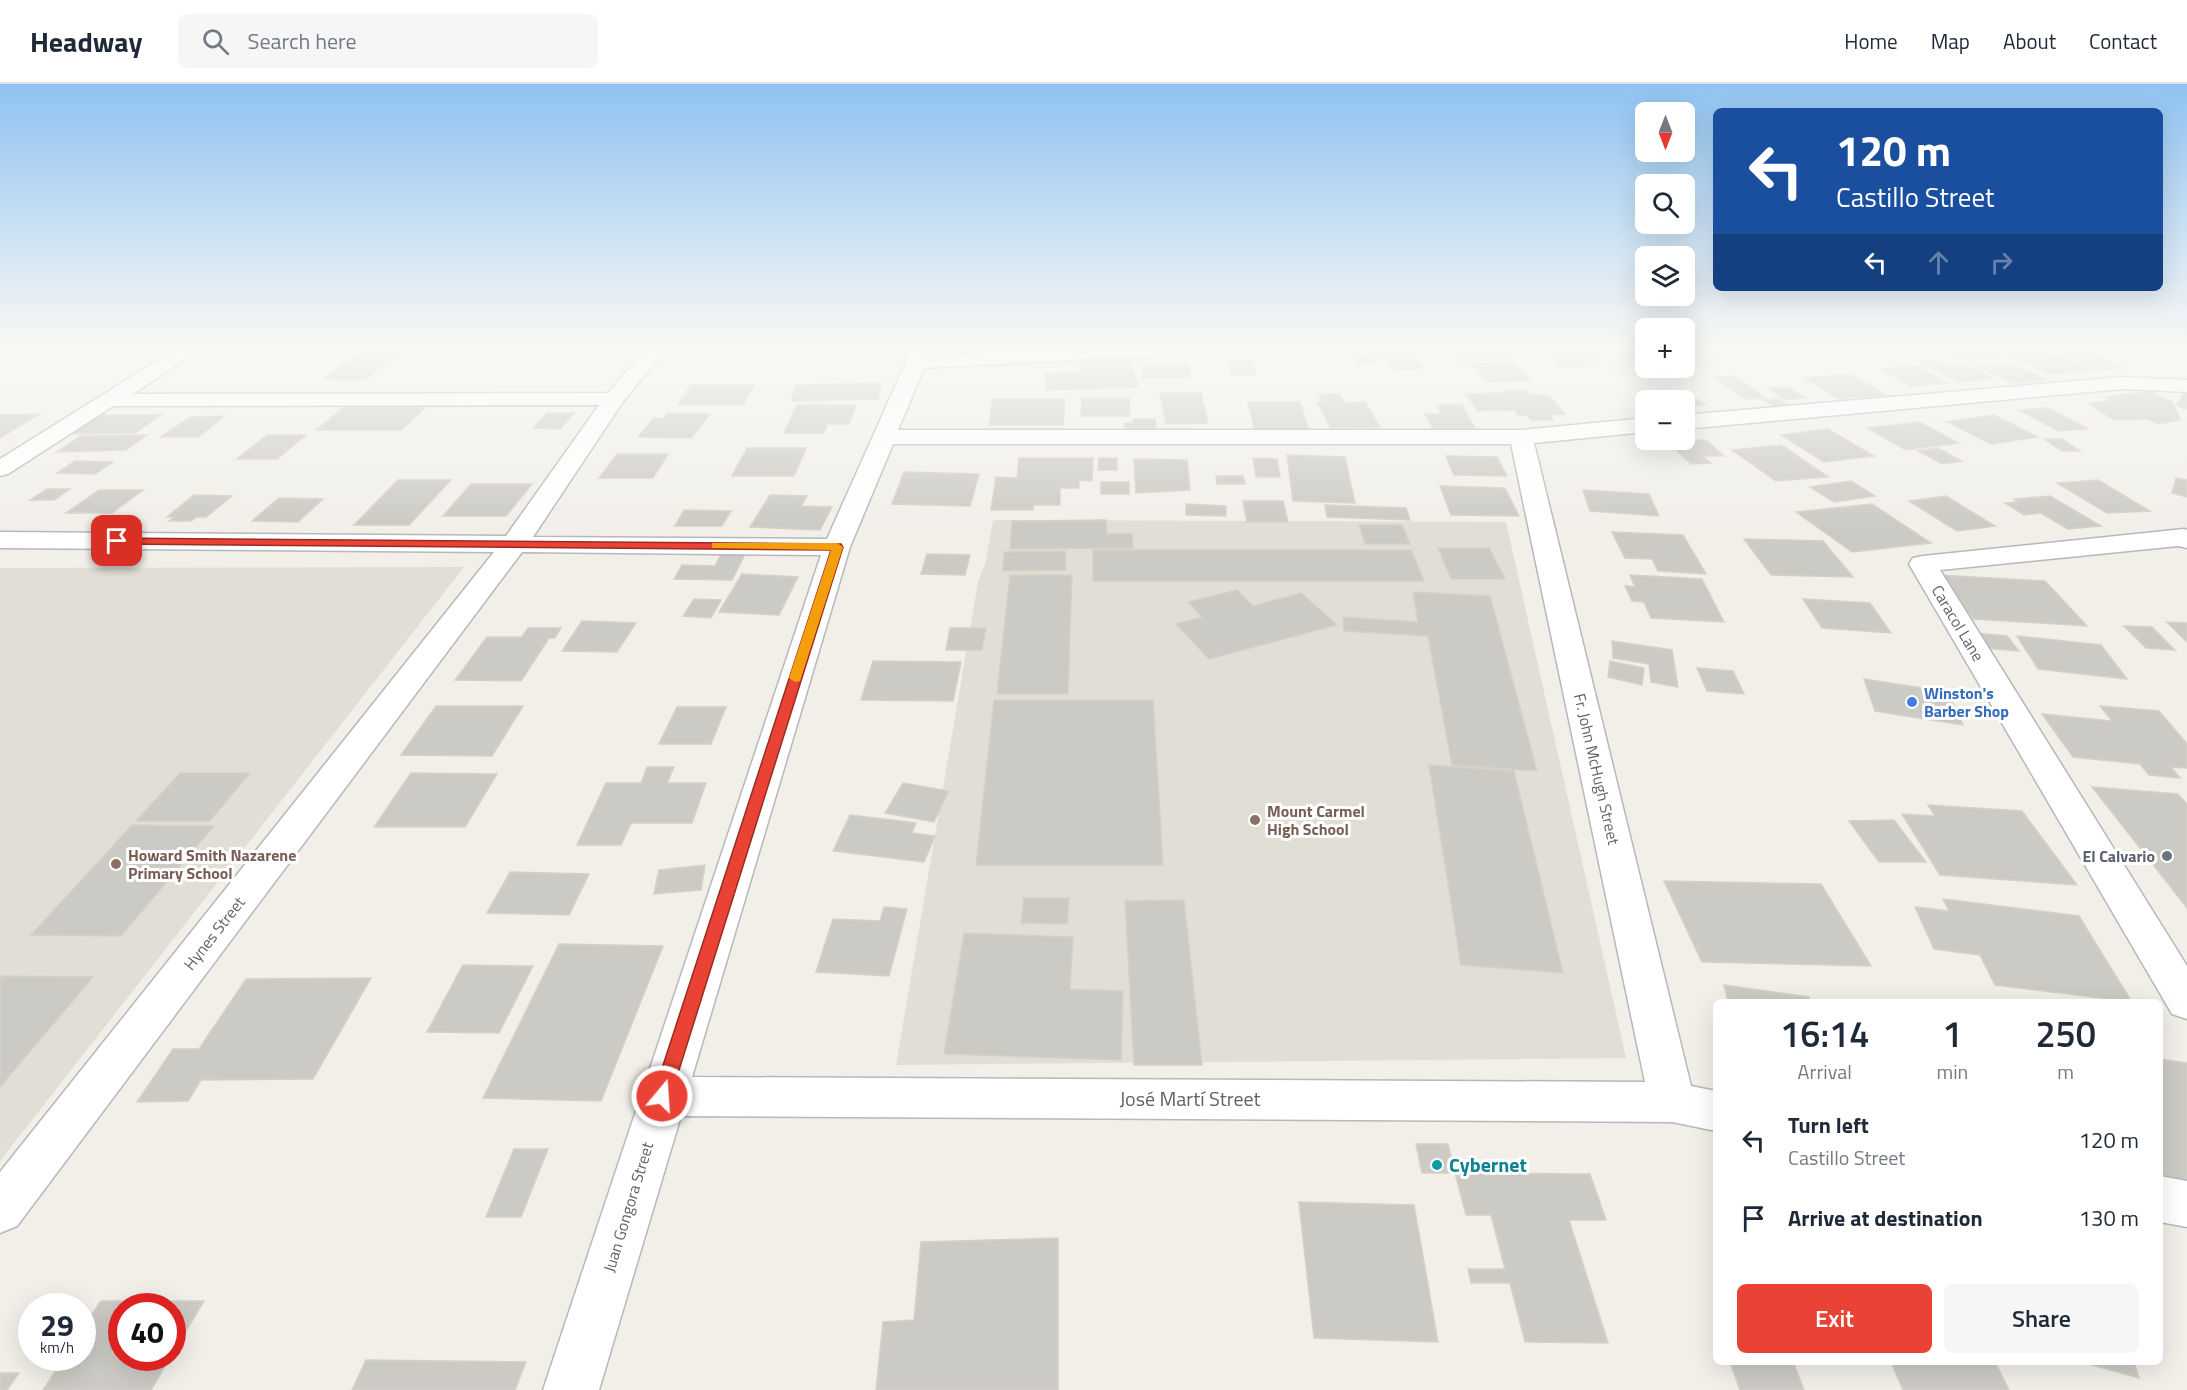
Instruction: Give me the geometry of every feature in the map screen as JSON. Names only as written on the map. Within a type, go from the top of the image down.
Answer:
[{"type":"street","points":[[0,469],[102,405]]},
{"type":"street","name":"Hynes Street","points":[[0,1210],[515,543],[610,405]]},
{"type":"street","name":"Juan Gongora Street","points":[[571,1390],[837,547],[897,405]]},
{"type":"street","points":[[1695,421],[1876,405]]},
{"type":"street","points":[[885,437],[1521,436],[1635,426]]},
{"type":"street","name":"Fr. John McHugh Street","points":[[1521,436],[1672,1102]]},
{"type":"street","name":"Caracol Lane","points":[[2187,540],[2184,537],[1923,564],[2187,1002]]},
{"type":"street","points":[[0,540],[837,547]]},
{"type":"street","name":"José Martí Street","points":[[662,1096],[1672,1102],[1713,1110]]},
{"type":"street","points":[[2163,1200],[2187,1204]]},
{"type":"shaded area","name":"Mount Carmel High School","points":[[993,520],[1506,522],[1626,1058],[896,1065],[978,582],[986,561]]},
{"type":"shaded area","name":"Howard Smith Nazarene Primary School","points":[[464,567],[0,1161],[0,568]]},
{"type":"building","points":[[797,405],[856,405],[849,424],[827,424],[824,433],[784,433]]},
{"type":"building","points":[[992,405],[1065,405],[1063,425],[989,425]]},
{"type":"building","points":[[1082,405],[1129,405],[1130,416],[1081,416]]},
{"type":"building","points":[[1162,405],[1204,405],[1208,423],[1166,424]]},
{"type":"building","points":[[1249,405],[1301,405],[1309,431],[1255,431]]},
{"type":"building","points":[[1319,405],[1367,405],[1380,427],[1331,428]]},
{"type":"building","points":[[1437,405],[1462,405],[1475,428],[1433,428],[1425,414],[1442,414]]},
{"type":"building","points":[[1474,405],[1557,405],[1565,414],[1549,415],[1553,420],[1531,420],[1527,415],[1518,415],[1514,410],[1478,411]]},
{"type":"building","points":[[1772,405],[1791,406],[1775,407]]},
{"type":"building","points":[[2090,405],[2173,405],[2181,420],[2158,424],[2148,419],[2114,420]]},
{"type":"building","points":[[2187,405],[2187,409],[2176,406]]},
{"type":"building","points":[[344,407],[426,407],[401,430],[316,430]]},
{"type":"building","points":[[2048,408],[2088,429],[2058,431],[2019,410]]},
{"type":"building","points":[[547,413],[574,413],[560,429],[533,428]]},
{"type":"building","points":[[668,413],[710,414],[691,438],[638,437],[654,418],[663,419]]},
{"type":"building","points":[[39,414],[0,438],[0,415]]},
{"type":"building","points":[[98,415],[161,415],[135,433],[69,434]]},
{"type":"building","points":[[1994,415],[2038,437],[1991,444],[1947,422]]},
{"type":"building","points":[[225,416],[198,437],[161,437],[190,417]]},
{"type":"building","points":[[1133,419],[1155,419],[1156,428],[1125,428],[1125,423],[1133,423]]},
{"type":"building","points":[[1919,422],[1959,443],[1906,450],[1867,428]]},
{"type":"building","points":[[1828,429],[1874,456],[1824,462],[1781,435]]},
{"type":"building","points":[[147,435],[126,450],[57,452],[80,436]]},
{"type":"building","points":[[267,435],[306,435],[277,459],[237,459]]},
{"type":"building","points":[[2044,439],[2062,439],[2080,451],[2062,451]]},
{"type":"building","points":[[1695,440],[1706,440],[1724,456],[1703,456],[1711,463],[1691,464],[1676,450],[1695,450]]},
{"type":"building","points":[[1782,445],[1828,477],[1776,481],[1732,450]]},
{"type":"building","points":[[747,448],[806,448],[794,476],[732,476]]},
{"type":"building","points":[[1938,448],[1962,461],[1942,464],[1918,451]]},
{"type":"building","points":[[617,454],[668,454],[653,478],[599,478]]},
{"type":"building","points":[[1287,455],[1345,457],[1355,503],[1293,501]]},
{"type":"building","points":[[1446,456],[1497,457],[1507,476],[1454,475]]},
{"type":"building","points":[[1019,458],[1093,458],[1092,481],[1079,480],[1079,488],[1060,488],[1060,505],[1034,505],[1033,510],[991,510],[996,477],[1017,478]]},
{"type":"building","points":[[1099,458],[1117,458],[1117,470],[1098,470]]},
{"type":"building","points":[[1253,458],[1277,459],[1280,477],[1256,477]]},
{"type":"building","points":[[1134,459],[1187,460],[1190,490],[1136,493]]},
{"type":"building","points":[[75,461],[113,462],[95,474],[57,473]]},
{"type":"building","points":[[904,472],[979,474],[970,506],[892,504]]},
{"type":"building","points":[[1216,476],[1243,476],[1245,484],[1217,484]]},
{"type":"building","points":[[2176,478],[2187,480],[2187,497],[2172,493]]},
{"type":"building","points":[[398,480],[451,480],[409,525],[354,525]]},
{"type":"building","points":[[2098,480],[2150,511],[2107,513],[2057,483]]},
{"type":"building","points":[[1851,481],[1875,496],[1834,502],[1810,487]]},
{"type":"building","points":[[1101,482],[1129,482],[1129,494],[1101,494]]},
{"type":"building","points":[[471,484],[532,484],[506,516],[443,516]]},
{"type":"building","points":[[1440,486],[1505,488],[1519,516],[1451,515]]},
{"type":"building","points":[[47,489],[70,489],[54,500],[30,500]]},
{"type":"building","points":[[99,490],[143,490],[112,513],[66,513]]},
{"type":"building","points":[[1583,490],[1649,494],[1659,516],[1590,511]]},
{"type":"building","points":[[194,495],[232,496],[206,517],[197,517],[191,521],[169,521],[175,517],[167,517]]},
{"type":"building","points":[[770,495],[807,496],[801,506],[832,507],[820,530],[750,527]]},
{"type":"building","points":[[1946,496],[1995,526],[1957,531],[1909,501]]},
{"type":"building","points":[[2050,496],[2101,526],[2068,529],[2041,513],[2024,515],[2005,503],[2017,502],[2014,499]]},
{"type":"building","points":[[279,498],[323,499],[298,522],[252,521]]},
{"type":"building","points":[[1243,501],[1283,501],[1288,522],[1247,522]]},
{"type":"building","points":[[1186,504],[1226,506],[1226,516],[1186,515]]},
{"type":"building","points":[[1872,504],[1931,543],[1852,552],[1796,512]]},
{"type":"building","points":[[1325,505],[1406,508],[1410,520],[1327,517]]},
{"type":"building","points":[[684,510],[731,511],[722,526],[675,526]]},
{"type":"building","points":[[1106,520],[1107,534],[1132,534],[1133,548],[1010,549],[1012,521]]},
{"type":"building","points":[[1359,525],[1402,525],[1410,544],[1365,544]]},
{"type":"building","points":[[1612,532],[1683,535],[1706,574],[1658,571],[1652,559],[1625,558]]},
{"type":"building","points":[[1744,539],[1823,541],[1853,577],[1771,575]]},
{"type":"building","points":[[1438,548],[1489,548],[1505,579],[1451,579]]},
{"type":"building","points":[[1093,550],[1411,550],[1424,581],[1093,581]]},
{"type":"building","points":[[1065,551],[1066,570],[1003,571],[1004,552]]},
{"type":"building","points":[[721,554],[745,554],[732,580],[674,579],[682,565],[715,566]]},
{"type":"building","points":[[927,554],[970,555],[965,575],[921,574]]},
{"type":"building","points":[[742,574],[798,577],[779,615],[719,612]]},
{"type":"building","points":[[1010,575],[1072,575],[1068,694],[997,694]]},
{"type":"building","points":[[1630,575],[1702,579],[1724,622],[1651,618],[1644,602],[1632,601],[1625,586],[1635,587]]},
{"type":"building","points":[[1938,575],[2045,581],[2087,626],[1974,619]]},
{"type":"building","points":[[1237,590],[1253,606],[1301,593],[1337,625],[1209,659],[1176,624],[1202,617],[1188,602]]},
{"type":"building","points":[[1413,592],[1490,596],[1537,771],[1452,765],[1428,636],[1344,631],[1343,617],[1418,622]]},
{"type":"building","points":[[694,599],[721,600],[711,618],[683,616]]},
{"type":"building","points":[[1803,599],[1870,603],[1891,633],[1822,628]]},
{"type":"building","points":[[582,621],[636,623],[617,652],[562,651]]},
{"type":"building","points":[[2167,622],[2187,623],[2187,642]]},
{"type":"building","points":[[2124,626],[2152,627],[2175,650],[2146,648]]},
{"type":"building","points":[[528,628],[561,628],[555,638],[549,638],[521,681],[455,680],[487,637],[522,637]]},
{"type":"building","points":[[950,628],[986,628],[982,650],[946,650]]},
{"type":"building","points":[[1975,633],[2007,636],[2019,651],[1985,648]]},
{"type":"building","points":[[2017,636],[2101,645],[2127,679],[2038,669]]},
{"type":"building","points":[[1612,641],[1672,650],[1678,687],[1651,682],[1649,664],[1613,658]]},
{"type":"building","points":[[873,661],[961,662],[953,701],[861,700]]},
{"type":"building","points":[[1610,661],[1644,668],[1642,685],[1608,677]]},
{"type":"building","points":[[1697,668],[1733,671],[1744,694],[1707,691]]},
{"type":"building","name":"Winston's Barber Shop","points":[[1864,679],[1948,692],[1963,725],[1875,711]]},
{"type":"building","points":[[994,700],[1153,700],[1163,865],[976,865]]},
{"type":"building","points":[[436,706],[523,706],[492,756],[401,755]]},
{"type":"building","points":[[2100,706],[2159,711],[2187,744],[2187,768],[2171,767],[2180,778],[2149,775],[2140,764],[2073,757],[2042,714],[2112,721]]},
{"type":"building","points":[[677,707],[726,707],[711,744],[659,744]]},
{"type":"building","points":[[1429,765],[1514,771],[1563,973],[1461,965]]},
{"type":"building","points":[[647,767],[674,767],[667,783],[706,783],[692,823],[631,823],[621,845],[577,845],[606,783],[641,783]]},
{"type":"building","points":[[180,773],[250,773],[210,821],[136,821]]},
{"type":"building","points":[[411,773],[497,774],[465,827],[374,827]]},
{"type":"building","points":[[903,783],[949,791],[934,822],[885,813]]},
{"type":"building","name":"El Calvario","points":[[2092,787],[2178,794],[2187,804],[2187,908]]},
{"type":"building","points":[[1928,805],[2022,811],[2077,885],[1940,875],[1902,814],[1935,816]]},
{"type":"building","points":[[850,815],[916,823],[912,833],[935,836],[924,862],[833,851]]},
{"type":"building","points":[[1894,820],[1926,862],[1879,862],[1849,821]]},
{"type":"building","points":[[132,825],[214,826],[121,936],[31,935]]},
{"type":"building","points":[[705,865],[701,890],[654,894],[659,870]]},
{"type":"building","points":[[510,872],[589,874],[569,915],[487,913]]},
{"type":"building","points":[[1664,881],[1821,884],[1871,966],[1702,962]]},
{"type":"building","points":[[1024,898],[1069,898],[1067,924],[1021,923]]},
{"type":"building","points":[[1943,899],[2079,916],[2130,999],[2108,999],[1995,985],[1980,955],[1934,949],[1915,907],[1949,911]]},
{"type":"building","points":[[1184,900],[1202,1065],[1134,1065],[1125,901]]},
{"type":"building","points":[[884,907],[907,909],[889,976],[816,972],[833,919],[880,921]]},
{"type":"building","points":[[964,933],[1073,937],[1070,989],[1123,991],[1121,1060],[944,1054]]},
{"type":"building","points":[[559,944],[663,946],[601,1101],[483,1098]]},
{"type":"building","points":[[463,965],[533,966],[499,1033],[427,1032]]},
{"type":"building","points":[[0,976],[93,977],[0,1087]]},
{"type":"building","points":[[371,978],[313,1079],[201,1080],[188,1101],[137,1102],[173,1049],[199,1049],[246,979]]},
{"type":"building","points":[[1724,985],[1809,997],[1809,999],[1727,999]]},
{"type":"building","points":[[2163,1059],[2187,1063],[2187,1188],[2163,1184]]},
{"type":"building","name":"Cybernet","points":[[1416,1144],[1448,1144],[1455,1173],[1422,1173]]},
{"type":"building","points":[[514,1149],[548,1149],[521,1217],[486,1217]]},
{"type":"building","points":[[1455,1173],[1590,1174],[1606,1220],[1569,1220],[1608,1343],[1525,1342],[1510,1283],[1471,1283],[1468,1269],[1505,1269],[1491,1215],[1466,1215]]},
{"type":"building","points":[[1299,1202],[1414,1205],[1438,1342],[1314,1338]]},
{"type":"building","points":[[1058,1238],[1058,1390],[876,1390],[883,1322],[914,1320],[921,1242]]},
{"type":"building","points":[[101,1301],[108,1301],[108,1371],[162,1371],[151,1390],[43,1390],[55,1371],[96,1371],[96,1308]]},
{"type":"building","points":[[186,1301],[204,1301],[186,1331]]},
{"type":"building","points":[[366,1360],[526,1362],[515,1390],[352,1390]]},
{"type":"building","points":[[1731,1365],[1794,1365],[1804,1390],[1740,1390]]},
{"type":"building","points":[[1892,1365],[1996,1365],[2009,1390],[1903,1390]]},
{"type":"building","points":[[2092,1365],[2135,1365],[2139,1378]]},
{"type":"building","points":[[0,1373],[19,1373],[7,1390],[0,1390]]},
{"type":"slow traffic","points":[[716,545],[837,547],[795,678]]},
{"type":"place","name":"Winston's Barber Shop","points":[[1912,702]]},
{"type":"place","name":"Mount Carmel High School","points":[[1255,820]]},
{"type":"place","name":"El Calvario","points":[[2167,856]]},
{"type":"place","name":"Howard Smith Nazarene Primary School","points":[[116,864]]},
{"type":"place","name":"Cybernet","points":[[1437,1165]]},
{"type":"route","points":[[117,541],[837,547],[662,1096]]}]
